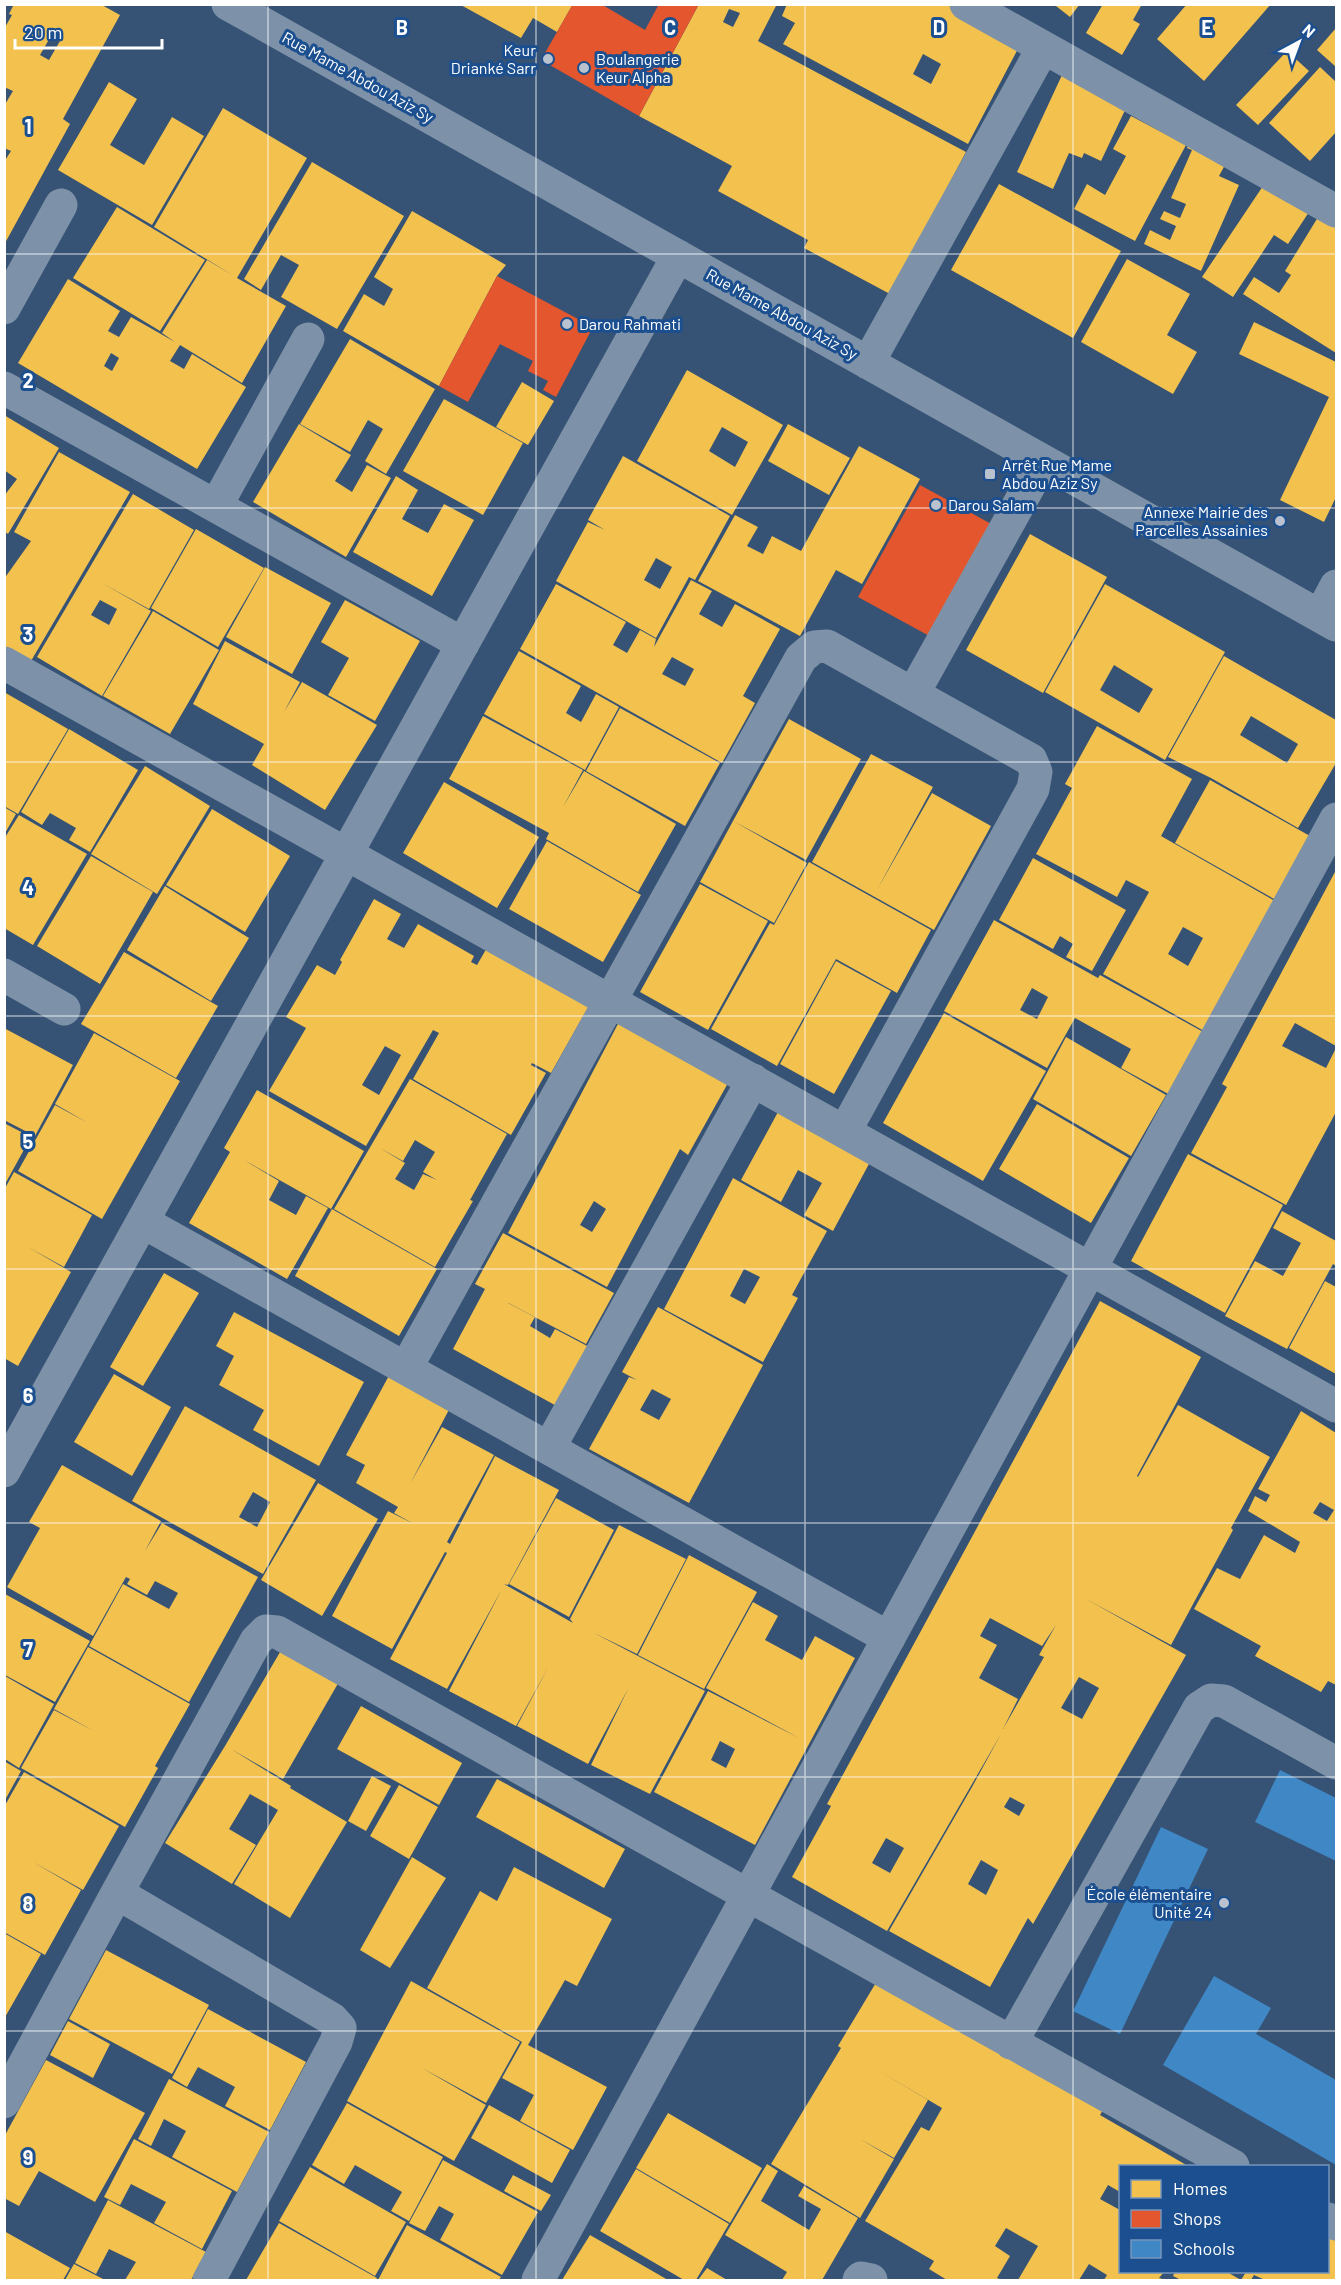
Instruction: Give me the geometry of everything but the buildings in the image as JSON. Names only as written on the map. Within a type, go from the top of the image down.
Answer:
[{"type":"street","name":"Rue Mame Abdou Aziz Sy","points":[[228,4],[1328,620]]},
{"type":"street","points":[[966,4],[1336,211]]},
{"type":"street","points":[[868,363],[1043,48]]},
{"type":"street","points":[[4,308],[61,205]]},
{"type":"street","points":[[4,1471],[678,256]]},
{"type":"street","points":[[216,506],[308,339]]},
{"type":"street","points":[[4,388],[463,644]]},
{"type":"street","points":[[913,694],[1043,461]]},
{"type":"street","points":[[1328,620],[1336,586]]},
{"type":"street","points":[[406,1368],[609,999],[801,658],[814,647],[827,646],[1030,760],[1036,772],[1033,789],[845,1131]]},
{"type":"street","points":[[4,663],[1336,1406]]},
{"type":"street","points":[[538,2280],[1336,819]]},
{"type":"street","points":[[4,975],[64,1009]]},
{"type":"street","points":[[549,1448],[753,1080]]},
{"type":"street","points":[[143,1222],[889,1638]]},
{"type":"street","points":[[5,2101],[256,1641],[266,1631],[277,1632],[1231,2165]]},
{"type":"street","points":[[1011,2043],[1199,1708],[1211,1700],[1224,1701],[1336,1763]]},
{"type":"street","points":[[117,1893],[332,2019],[340,2028],[336,2042],[209,2280]]},
{"type":"street","points":[[858,2280],[861,2278],[871,2280]]},
{"type":"place","name":"Keur Drianké Sarr","points":[[548,59]]},
{"type":"place","name":"Boulangerie Keur Alpha","points":[[584,68]]},
{"type":"place","name":"Darou Rahmati","points":[[567,324]]},
{"type":"place","name":"Arrêt Rue Mame Abdou Aziz Sy","points":[[990,474]]},
{"type":"place","name":"Darou Salam","points":[[936,505]]},
{"type":"place","name":"Annexe Mairie des Parcelles Assainies","points":[[1280,521]]},
{"type":"place","name":"École élémentaire Unité 24","points":[[1224,1903]]}]
